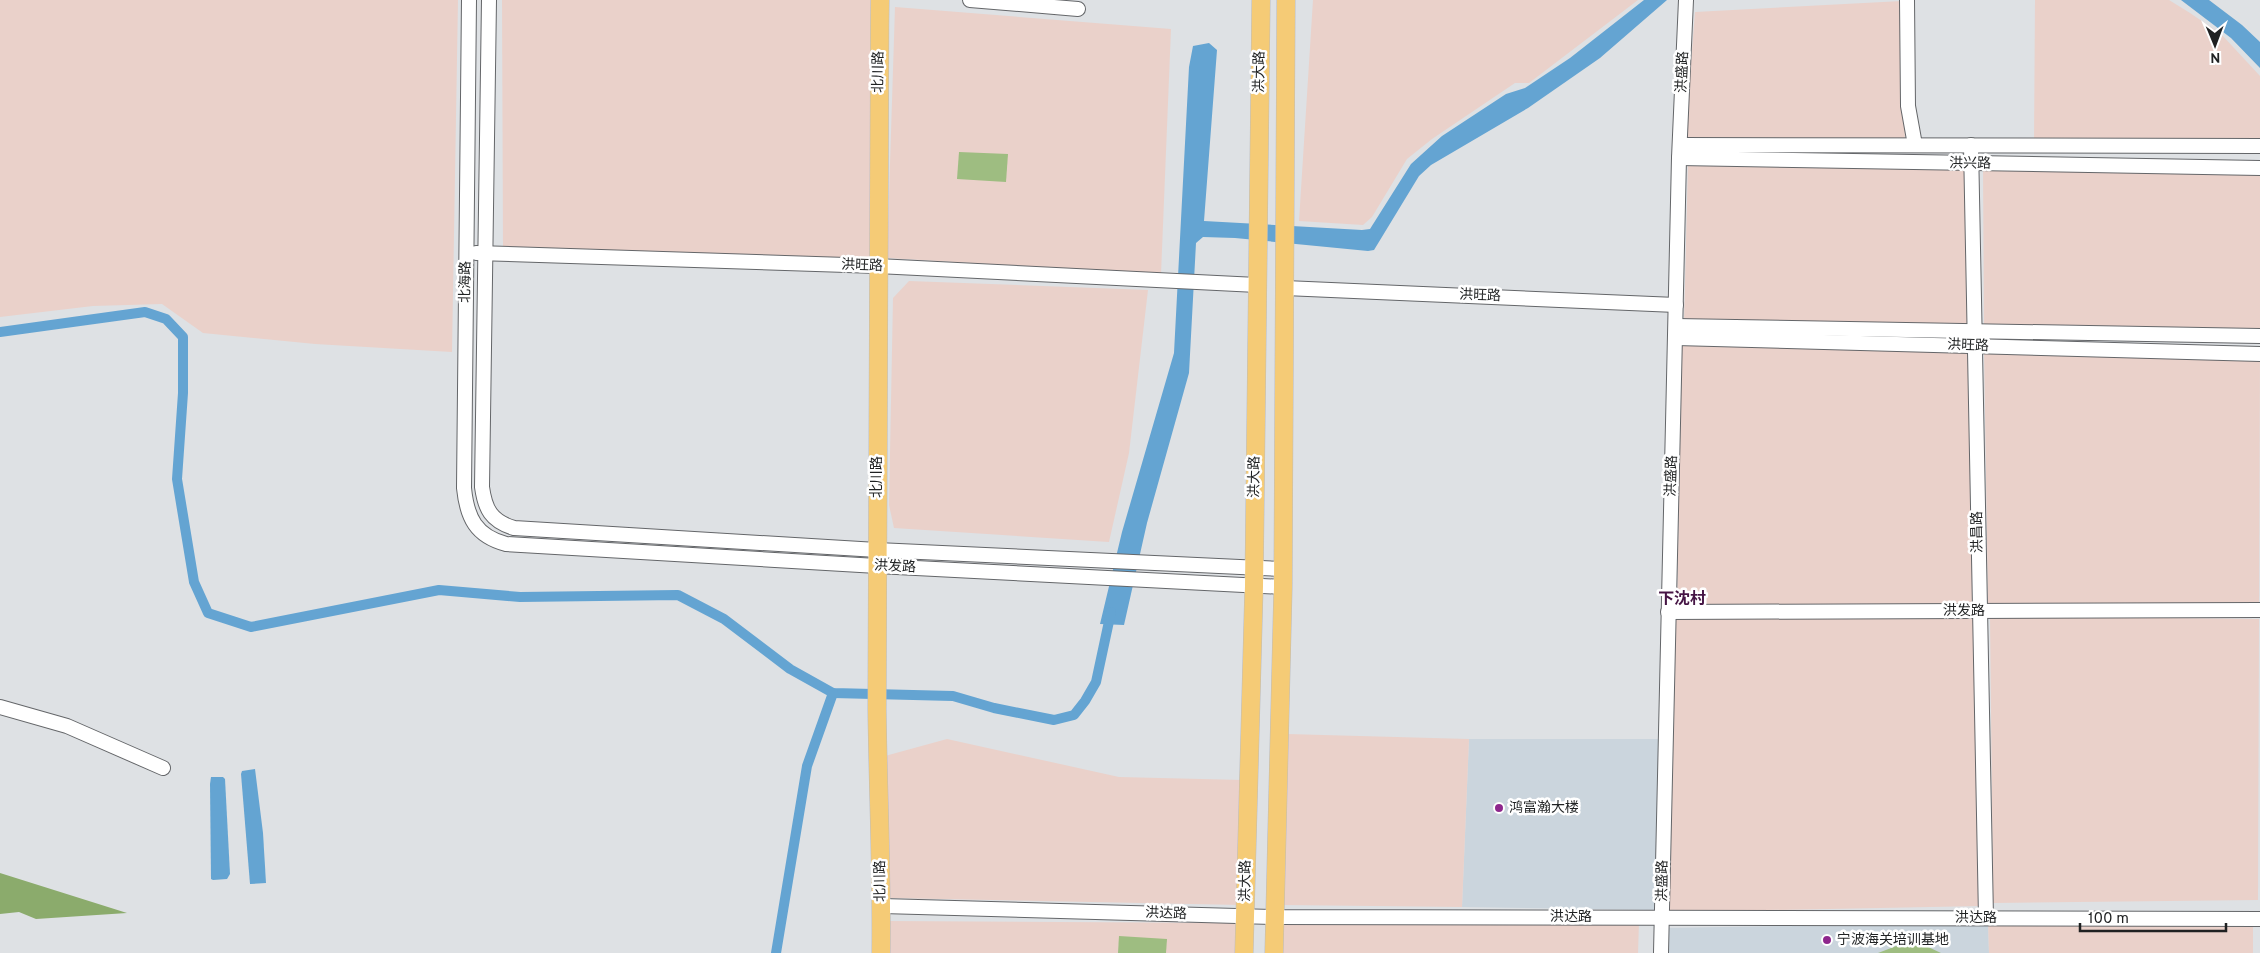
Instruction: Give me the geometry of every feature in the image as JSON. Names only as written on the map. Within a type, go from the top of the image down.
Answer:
[{"type":"main road","name":"北川路","points":[[880,0],[877,266],[877,558],[881,953]]},
{"type":"main road","name":"洪大路","points":[[1244,953],[1254,586],[1261,0]]},
{"type":"main road","name":"洪大路","points":[[1274,953],[1283,587],[1286,0]]},
{"type":"street","name":"北海路","points":[[469,0],[465,503],[470,515],[484,535],[506,544]]},
{"type":"street","name":"北海路","points":[[489,0],[482,487],[484,503],[490,514],[498,522],[514,528]]},
{"type":"street","points":[[970,0],[1078,9]]},
{"type":"street","name":"洪盛路","points":[[1661,953],[1679,152],[1686,0]]},
{"type":"street","points":[[1907,0],[1908,106],[1915,145]]},
{"type":"street","name":"洪兴路","points":[[1679,152],[1915,145],[2260,146]]},
{"type":"street","name":"洪昌路","points":[[1971,145],[1986,918]]},
{"type":"street","name":"洪兴路","points":[[1679,152],[1971,164],[2260,168]]},
{"type":"street","name":"洪旺路","points":[[466,252],[877,266],[1257,285]]},
{"type":"street","name":"洪旺路","points":[[1285,288],[1676,305]]},
{"type":"street","name":"洪旺路","points":[[1676,332],[1974,331],[2260,336]]},
{"type":"street","name":"洪旺路","points":[[1676,332],[1974,346],[2260,354]]},
{"type":"street","name":"洪发路","points":[[514,528],[877,558],[1283,587]]},
{"type":"street","name":"洪发路","points":[[506,544],[877,558],[1283,569]]},
{"type":"street","name":"洪发路","points":[[1668,612],[2260,610]]},
{"type":"street","points":[[0,707],[67,726],[163,768]]},
{"type":"street","name":"洪达路","points":[[882,906],[1275,917],[2260,919]]},
{"type":"shaded area","points":[[0,0],[458,0],[452,352],[315,344],[203,333],[162,304],[93,306],[0,317]]},
{"type":"shaded area","points":[[502,0],[873,0],[873,259],[503,248]]},
{"type":"shaded area","points":[[1313,0],[1638,0],[1529,83],[1515,83],[1432,139],[1407,159],[1372,217],[1363,225],[1299,221]]},
{"type":"shaded area","points":[[2035,0],[2169,0],[2190,13],[2221,34],[2260,76],[2260,142],[2034,142]]},
{"type":"shaded area","points":[[1902,1],[1905,141],[1685,140],[1695,12]]},
{"type":"shaded area","points":[[895,7],[1171,29],[1161,274],[887,258]]},
{"type":"shaded area","points":[[1688,162],[1968,166],[1972,328],[1684,323]]},
{"type":"shaded area","points":[[1983,167],[2260,170],[2260,333],[1984,329]]},
{"type":"shaded area","points":[[909,281],[1148,290],[1129,453],[1109,542],[894,528],[889,505],[893,298]]},
{"type":"shaded area","points":[[1682,341],[1971,350],[1976,607],[1677,608]]},
{"type":"shaded area","points":[[1984,349],[2260,356],[2259,605],[1988,606]]},
{"type":"shaded area","points":[[1990,616],[2259,619],[2258,900],[1993,903]]},
{"type":"shaded area","points":[[1977,617],[1981,906],[1668,912],[1669,804],[1676,618]]},
{"type":"shaded area","points":[[1287,734],[1469,739],[1462,907],[1283,905]]},
{"type":"shaded area","points":[[947,739],[1119,777],[1243,780],[1241,905],[887,898],[885,756]]},
{"type":"shaded area","points":[[1469,739],[1660,739],[1655,910],[1462,907]]},
{"type":"shaded area","points":[[886,921],[1239,923],[1238,953],[886,953]]},
{"type":"shaded area","points":[[1278,922],[1639,922],[1638,953],[1277,953]]},
{"type":"shaded area","name":"宁波海关培训基地","points":[[1988,922],[1989,953],[1665,953],[1666,928]]},
{"type":"shaded area","points":[[1988,922],[2253,923],[2253,953],[1989,953]]},
{"type":"green space","points":[[959,152],[1008,154],[1006,182],[957,179]]},
{"type":"green space","points":[[0,873],[127,913],[36,919],[19,912],[0,914]]},
{"type":"green space","points":[[1119,936],[1167,939],[1166,953],[1118,953]]},
{"type":"green space","points":[[1899,945],[1926,946],[1941,953],[1878,953]]},
{"type":"water","points":[[1644,0],[1667,0],[1600,58],[1528,108],[1431,165],[1419,176],[1374,250],[1368,251],[1235,238],[1203,237],[1196,243],[1189,373],[1147,523],[1124,625],[1100,624],[1122,532],[1174,353],[1189,67],[1193,46],[1209,43],[1217,50],[1204,221],[1362,230],[1370,229],[1411,164],[1442,136],[1506,94],[1525,88],[1570,58]]},
{"type":"water","points":[[2181,0],[2209,0],[2242,25],[2260,42],[2260,68],[2231,38]]},
{"type":"water","points":[[255,769],[263,833],[266,883],[250,884],[241,774],[242,771]]},
{"type":"water","points":[[211,777],[223,777],[225,779],[230,874],[227,879],[211,879]]},
{"type":"waterway","points":[[0,332],[145,312],[166,319],[183,337],[183,393],[177,479],[194,582],[208,613],[251,627],[439,590],[520,597],[678,595],[724,619],[790,669],[833,693],[953,696],[994,708],[1054,720],[1074,715],[1096,682],[1111,612]]},
{"type":"waterway","points":[[776,953],[807,766],[833,693]]},
{"type":"place","name":"鸿富瀚大楼","points":[[1499,808]]},
{"type":"place","name":"宁波海关培训基地","points":[[1827,940]]},
{"type":"district","name":"下沈村","points":[[1682,600]]}]
